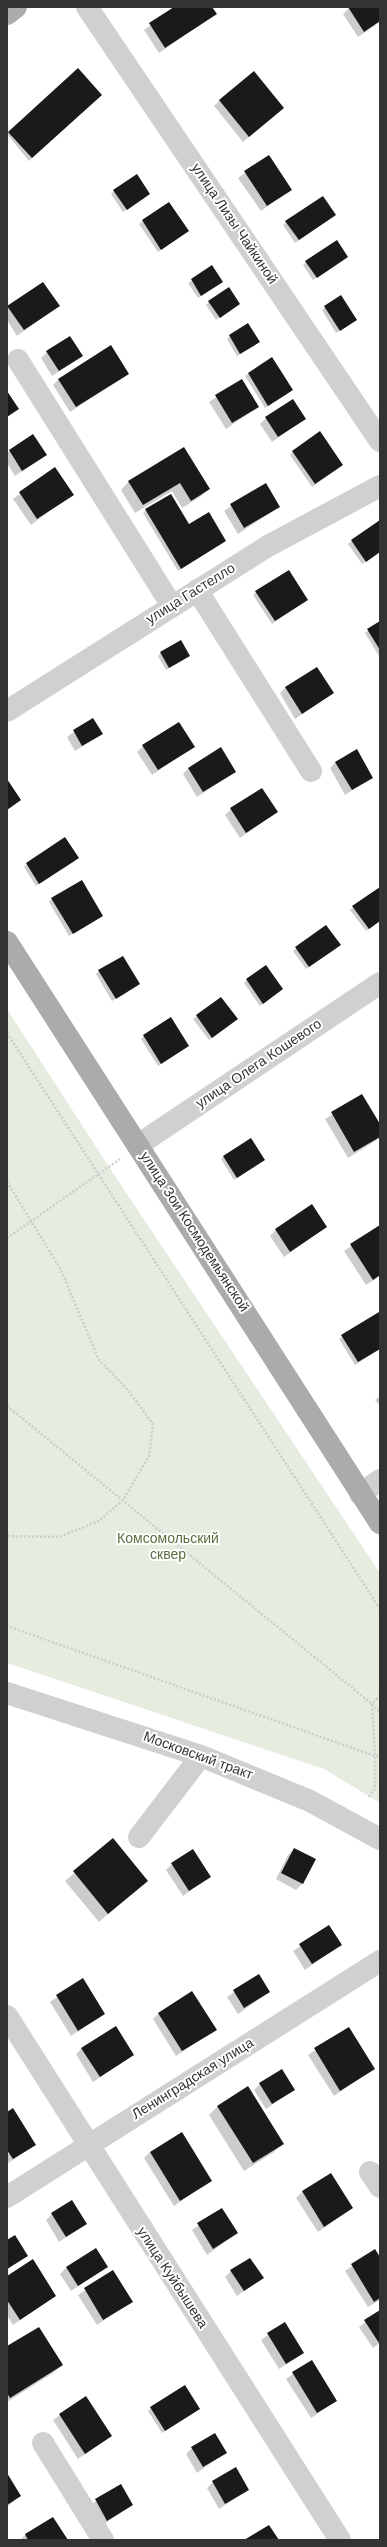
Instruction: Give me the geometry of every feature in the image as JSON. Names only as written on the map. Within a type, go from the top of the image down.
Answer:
[{"type":"main road","points":[[7,14],[16,7]]},
{"type":"main road","name":"улица Зои Космодемьянской","points":[[7,942],[380,1523]]},
{"type":"street","name":"улица Лизы Чайкиной","points":[[87,7],[380,441]]},
{"type":"street","points":[[18,360],[172,606]]},
{"type":"street","name":"улица Гастелло","points":[[7,710],[268,546],[380,486]]},
{"type":"street","points":[[197,590],[312,771]]},
{"type":"street","name":"улица Олега Кошевого","points":[[138,1145],[380,983]]},
{"type":"street","points":[[360,1494],[380,1480]]},
{"type":"street","name":"Московский тракт","points":[[7,1694],[202,1756],[310,1801],[380,1839]]},
{"type":"street","points":[[139,1837],[202,1756]]},
{"type":"street","name":"Ленинградская улица","points":[[7,2197],[380,1961]]},
{"type":"street","name":"улица Куйбышева","points":[[7,2016],[87,2145],[340,2540]]},
{"type":"street","points":[[43,2443],[103,2540]]},
{"type":"path","points":[[7,1033],[380,1609]]},
{"type":"path","points":[[7,1238],[98,1175],[138,1145]]},
{"type":"path","points":[[7,1182],[60,1268],[100,1360],[127,1389],[153,1424],[149,1456],[123,1500],[99,1521],[59,1537],[7,1536]]},
{"type":"path","points":[[7,1406],[380,1712]]},
{"type":"path","points":[[7,1626],[375,1756],[380,1756]]},
{"type":"path","points":[[369,1796],[375,1788],[372,1704],[380,1695]]},
{"type":"green space","name":"Комсомольский сквер","points":[[7,1009],[109,1167],[380,1573],[380,1803],[324,1769],[7,1663]]},
{"type":"building","points":[[174,7],[212,7],[217,14],[165,48],[149,23]]},
{"type":"building","points":[[348,7],[380,7],[380,21],[364,32]]},
{"type":"building","points":[[78,68],[102,95],[32,158],[8,132]]},
{"type":"building","points":[[254,71],[284,108],[249,137],[219,100]]},
{"type":"building","points":[[269,155],[292,190],[267,206],[244,171]]},
{"type":"building","points":[[137,174],[150,194],[127,210],[113,190]]},
{"type":"building","points":[[323,196],[336,215],[299,240],[285,221]]},
{"type":"building","points":[[169,202],[189,231],[161,250],[142,220]]},
{"type":"building","points":[[337,240],[348,257],[317,278],[305,261]]},
{"type":"building","points":[[212,265],[223,282],[201,296],[191,279]]},
{"type":"building","points":[[43,282],[60,306],[24,330],[7,306]]},
{"type":"building","points":[[229,287],[240,304],[220,318],[208,301]]},
{"type":"building","points":[[341,295],[357,320],[340,331],[324,306]]},
{"type":"building","points":[[248,323],[260,342],[240,354],[229,335]]},
{"type":"building","points":[[70,336],[83,356],[59,371],[46,351]]},
{"type":"building","points":[[111,345],[129,374],[76,407],[58,379]]},
{"type":"building","points":[[272,357],[293,390],[268,406],[248,373]]},
{"type":"building","points":[[242,379],[259,407],[232,423],[215,395]]},
{"type":"building","points":[[7,391],[19,409],[7,417]]},
{"type":"building","points":[[293,399],[306,419],[278,437],[265,417]]},
{"type":"building","points":[[320,431],[343,465],[315,484],[292,451]]},
{"type":"building","points":[[33,434],[47,455],[22,471],[9,450]]},
{"type":"building","points":[[184,447],[210,489],[191,501],[180,483],[143,505],[128,481]]},
{"type":"building","points":[[55,467],[74,495],[37,519],[19,492]]},
{"type":"building","points":[[266,483],[280,507],[244,528],[230,504]]},
{"type":"building","points":[[171,494],[189,524],[209,512],[226,541],[181,569],[145,509]]},
{"type":"building","points":[[380,520],[380,552],[366,562],[351,540]]},
{"type":"building","points":[[289,570],[308,600],[275,621],[255,591]]},
{"type":"building","points":[[380,621],[380,650],[367,629]]},
{"type":"building","points":[[181,640],[190,656],[169,668],[160,652]]},
{"type":"building","points":[[317,667],[334,693],[302,714],[285,687]]},
{"type":"building","points":[[93,718],[103,734],[82,746],[73,730]]},
{"type":"building","points":[[179,722],[195,747],[158,770],[142,745]]},
{"type":"building","points":[[221,747],[236,772],[203,792],[188,768]]},
{"type":"building","points":[[357,749],[373,778],[352,790],[335,762]]},
{"type":"building","points":[[7,779],[21,800],[7,810]]},
{"type":"building","points":[[262,788],[278,812],[246,833],[230,808]]},
{"type":"building","points":[[65,837],[79,858],[39,884],[26,863]]},
{"type":"building","points":[[82,880],[103,916],[73,934],[51,898]]},
{"type":"building","points":[[380,887],[380,921],[369,929],[352,906]]},
{"type":"building","points":[[326,925],[341,945],[309,967],[295,947]]},
{"type":"building","points":[[123,956],[140,984],[116,999],[98,970]]},
{"type":"building","points":[[266,965],[283,989],[263,1004],[246,979]]},
{"type":"building","points":[[221,997],[238,1019],[212,1038],[196,1015]]},
{"type":"building","points":[[171,1017],[189,1046],[161,1064],[143,1035]]},
{"type":"building","points":[[362,1094],[380,1124],[380,1137],[354,1152],[331,1112]]},
{"type":"building","points":[[251,1138],[265,1160],[237,1178],[223,1156]]},
{"type":"building","points":[[312,1204],[327,1227],[290,1252],[275,1229]]},
{"type":"building","points":[[380,1225],[380,1275],[373,1280],[350,1244]]},
{"type":"building","points":[[379,1312],[380,1349],[358,1362],[341,1335]]},
{"type":"building","points":[[113,1838],[148,1881],[108,1914],[73,1871]]},
{"type":"building","points":[[294,1848],[316,1859],[303,1884],[281,1873]]},
{"type":"building","points":[[193,1849],[211,1877],[189,1891],[171,1863]]},
{"type":"building","points":[[329,1925],[342,1945],[312,1964],[299,1944]]},
{"type":"building","points":[[259,1974],[270,1992],[244,2008],[233,1990]]},
{"type":"building","points":[[83,1978],[105,2014],[78,2031],[56,1995]]},
{"type":"building","points":[[192,1991],[217,2030],[182,2051],[158,2013]]},
{"type":"building","points":[[116,2026],[134,2055],[100,2077],[81,2048]]},
{"type":"building","points":[[349,2027],[375,2069],[340,2091],[314,2048]]},
{"type":"building","points":[[282,2069],[295,2090],[272,2104],[259,2083]]},
{"type":"building","points":[[248,2086],[284,2144],[253,2163],[217,2106]]},
{"type":"building","points":[[13,2108],[36,2145],[13,2159],[7,2150],[7,2112]]},
{"type":"building","points":[[182,2132],[212,2181],[180,2201],[150,2152]]},
{"type":"building","points":[[331,2173],[353,2208],[324,2227],[302,2191]]},
{"type":"building","points":[[72,2200],[87,2224],[66,2237],[51,2213]]},
{"type":"building","points":[[222,2208],[238,2233],[213,2249],[197,2223]]},
{"type":"building","points":[[15,2235],[28,2256],[7,2269],[7,2240]]},
{"type":"building","points":[[96,2248],[108,2267],[78,2286],[66,2267]]},
{"type":"building","points":[[375,2249],[380,2257],[380,2298],[374,2302],[351,2264]]},
{"type":"building","points":[[250,2258],[264,2278],[244,2291],[230,2270]]},
{"type":"building","points":[[33,2259],[56,2296],[20,2320],[7,2300],[7,2276]]},
{"type":"building","points":[[113,2270],[133,2302],[103,2320],[84,2288]]},
{"type":"building","points":[[380,2310],[380,2342],[379,2343],[364,2320]]},
{"type":"building","points":[[285,2322],[304,2353],[286,2364],[267,2333]]},
{"type":"building","points":[[39,2327],[63,2365],[10,2398],[7,2393],[7,2346]]},
{"type":"building","points":[[312,2360],[337,2401],[317,2413],[292,2372]]},
{"type":"building","points":[[185,2385],[200,2409],[165,2431],[150,2407]]},
{"type":"building","points":[[86,2396],[112,2436],[85,2454],[59,2414]]},
{"type":"building","points":[[215,2433],[227,2453],[203,2467],[191,2447]]},
{"type":"building","points":[[236,2467],[249,2490],[225,2504],[212,2481]]},
{"type":"building","points":[[7,2473],[21,2496],[7,2505]]},
{"type":"building","points":[[121,2484],[133,2505],[107,2521],[95,2499]]},
{"type":"building","points":[[53,2517],[68,2540],[28,2540],[25,2534]]},
{"type":"building","points":[[269,2525],[279,2540],[244,2540]]}]
